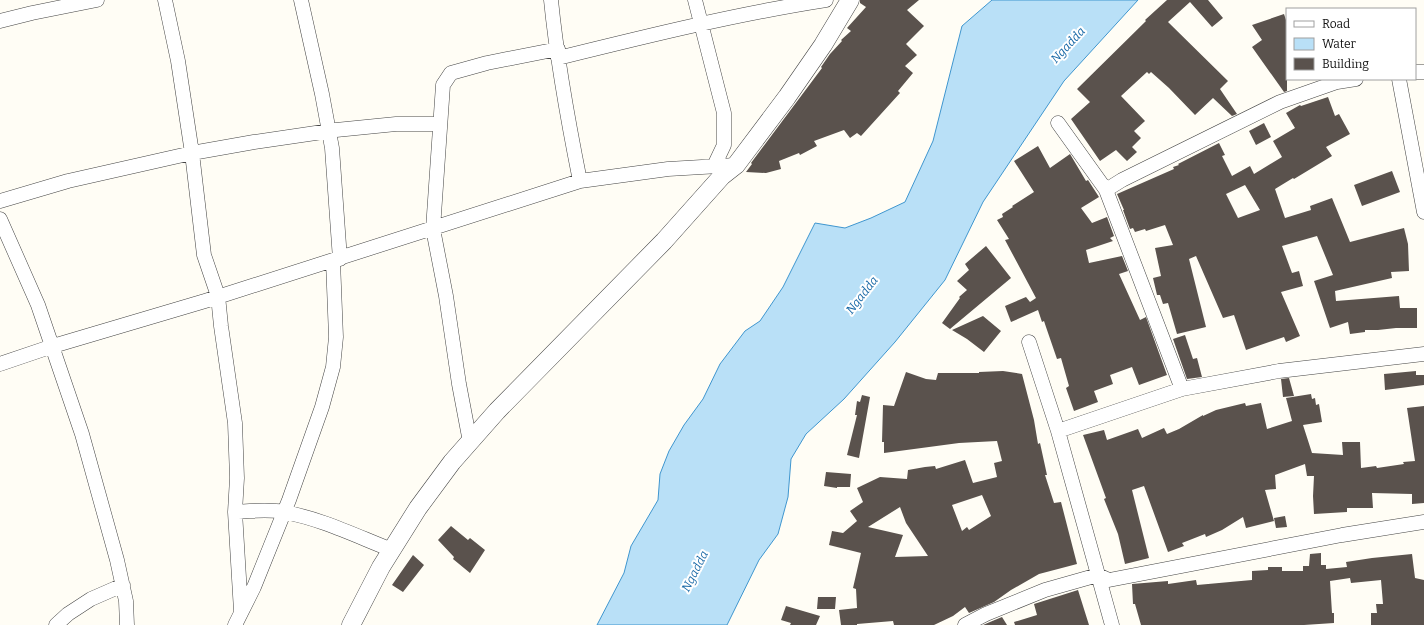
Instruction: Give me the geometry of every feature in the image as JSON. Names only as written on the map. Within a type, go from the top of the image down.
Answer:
[{"type":"street","points":[[0,21],[97,0]]},
{"type":"street","points":[[165,0],[178,61],[192,153],[204,255],[218,296],[235,423],[237,478],[235,512],[241,611]]},
{"type":"street","points":[[235,625],[254,587],[284,512],[322,407],[333,367],[336,337],[336,260],[332,148],[322,94],[301,0]]},
{"type":"street","points":[[551,0],[554,32],[569,126],[580,182]]},
{"type":"street","points":[[696,0],[724,113],[724,145],[714,166]]},
{"type":"street","points":[[470,442],[459,384],[446,296],[433,229],[443,85],[451,74],[487,63],[558,54],[775,8],[826,0]]},
{"type":"street","points":[[351,625],[381,567],[418,508],[452,462],[502,405],[664,240],[722,176],[736,165],[787,97],[823,45],[850,0]]},
{"type":"street","points":[[1106,190],[1122,180],[1280,102],[1337,82],[1350,80]]},
{"type":"street","points":[[1399,80],[1424,212]]},
{"type":"street","points":[[1058,123],[1106,190],[1182,390]]},
{"type":"street","points":[[0,201],[68,181],[192,153],[254,142],[329,131],[396,124],[440,124]]},
{"type":"street","points":[[0,364],[53,346],[205,302],[218,296],[580,182],[668,169],[736,165]]},
{"type":"street","points":[[0,219],[38,305],[82,434],[123,585],[126,600],[127,625]]},
{"type":"street","points":[[1029,342],[1058,431],[1112,625]]},
{"type":"street","points":[[1058,431],[1182,390],[1279,371],[1424,354]]},
{"type":"street","points":[[235,512],[260,510],[284,512],[328,524],[392,550]]},
{"type":"street","points":[[965,625],[986,614],[1044,590],[1098,576],[1109,580],[1342,535],[1424,522]]},
{"type":"street","points":[[56,625],[68,614],[91,599],[123,585]]},
{"type":"water","name":"Ngadda","points":[[992,0],[1138,0],[1064,81],[983,202],[945,280],[895,342],[844,399],[806,434],[791,459],[788,497],[778,534],[759,560],[727,625],[597,625],[624,573],[631,546],[658,500],[660,474],[669,451],[684,425],[703,399],[720,364],[745,331],[760,321],[783,287],[815,223],[845,228],[905,202],[933,141],[962,26]]},
{"type":"building","points":[[860,0],[919,0],[907,10],[924,26],[906,44],[917,55],[905,66],[913,73],[898,91],[900,93],[861,136],[857,133],[850,138],[844,130],[814,141],[817,146],[800,155],[799,153],[779,161],[781,169],[766,173],[746,172],[752,164],[751,163],[822,68],[821,67],[830,54],[842,41],[841,40],[851,31],[847,28],[866,7],[860,3]]},
{"type":"building","points":[[1167,0],[1208,0],[1223,18],[1212,27],[1190,2],[1168,22],[1228,81],[1220,89],[1237,114],[1232,116],[1213,98],[1195,115],[1169,88],[1151,72],[1149,74],[1147,72],[1121,96],[1145,121],[1134,131],[1141,138],[1132,147],[1137,152],[1127,161],[1116,150],[1100,161],[1071,119],[1090,102],[1077,89],[1146,21],[1145,20]]},
{"type":"building","points":[[1284,14],[1286,20],[1287,91],[1284,92],[1252,47],[1262,40],[1252,25]]},
{"type":"building","points":[[1328,97],[1335,116],[1339,114],[1350,134],[1326,147],[1332,156],[1275,189],[1285,218],[1311,210],[1310,206],[1332,198],[1350,242],[1404,228],[1408,244],[1409,271],[1391,272],[1392,278],[1335,291],[1336,301],[1399,296],[1400,308],[1417,308],[1417,328],[1365,330],[1365,332],[1350,334],[1348,322],[1330,328],[1314,281],[1333,275],[1317,236],[1282,246],[1292,273],[1299,271],[1303,286],[1281,292],[1300,336],[1286,342],[1284,337],[1246,350],[1234,315],[1223,318],[1196,256],[1189,259],[1206,327],[1177,334],[1168,303],[1163,304],[1160,295],[1157,295],[1153,278],[1161,276],[1155,248],[1173,245],[1165,225],[1146,231],[1145,229],[1135,232],[1133,228],[1130,229],[1117,194],[1174,169],[1173,167],[1179,165],[1178,164],[1219,143],[1225,155],[1222,156],[1232,176],[1250,166],[1254,174],[1282,157],[1273,141],[1295,128],[1286,113],[1300,105],[1301,106]],"holes":[[[1245,185],[1260,210],[1238,218],[1226,194]]]},
{"type":"building","points":[[1264,123],[1271,137],[1256,145],[1249,131]]},
{"type":"building","points":[[1038,146],[1050,168],[1070,154],[1086,181],[1088,180],[1099,197],[1081,208],[1092,223],[1107,217],[1114,236],[1110,238],[1113,241],[1086,250],[1089,263],[1122,256],[1128,271],[1119,274],[1140,320],[1146,317],[1167,375],[1139,385],[1132,367],[1110,375],[1113,384],[1094,391],[1098,402],[1074,411],[1066,388],[1069,386],[1061,358],[1057,359],[1044,321],[1042,322],[1038,310],[1011,322],[1005,306],[1026,297],[1030,302],[1036,298],[1005,240],[1009,239],[997,220],[1003,217],[1002,214],[1013,207],[1012,206],[1034,192],[1014,161]]},
{"type":"building","points":[[1392,171],[1400,192],[1362,206],[1354,185]]},
{"type":"building","points":[[986,246],[1011,278],[950,329],[942,323],[960,298],[959,297],[967,290],[957,281],[969,270],[965,264]]},
{"type":"building","points":[[983,316],[1001,331],[984,352],[952,330]]},
{"type":"building","points":[[1185,335],[1193,359],[1197,358],[1202,377],[1187,379],[1173,339]]},
{"type":"building","points":[[1003,371],[1022,374],[1034,420],[1038,444],[1040,443],[1047,475],[1045,475],[1054,503],[1061,502],[1077,564],[1039,574],[1011,590],[994,602],[969,613],[965,607],[953,616],[934,625],[894,625],[893,621],[857,625],[841,625],[839,610],[857,608],[856,589],[853,588],[861,553],[829,545],[832,531],[843,533],[857,521],[850,511],[863,502],[857,488],[880,477],[907,479],[908,470],[935,466],[936,469],[965,460],[973,483],[997,477],[994,463],[1002,461],[997,441],[959,443],[884,453],[884,442],[882,442],[883,405],[894,406],[906,372],[926,379],[936,380],[938,373]],"holes":[[[982,495],[991,516],[969,530],[967,527],[962,531],[952,505]],[[900,507],[906,523],[928,556],[895,557],[903,535],[868,527]]]},
{"type":"building","points":[[1416,371],[1416,375],[1424,375],[1424,385],[1385,390],[1384,374]]},
{"type":"building","points":[[1289,378],[1294,396],[1283,397],[1281,379]]},
{"type":"building","points":[[1311,394],[1312,399],[1315,398],[1316,405],[1319,404],[1322,422],[1303,425],[1312,453],[1343,455],[1342,442],[1360,442],[1361,468],[1376,466],[1377,468],[1415,461],[1407,408],[1424,406],[1424,503],[1412,504],[1412,494],[1372,493],[1373,508],[1347,508],[1347,512],[1314,514],[1314,476],[1307,476],[1305,464],[1275,475],[1276,489],[1265,490],[1274,521],[1246,528],[1243,517],[1222,530],[1206,537],[1205,534],[1182,543],[1184,546],[1168,552],[1144,486],[1132,490],[1149,558],[1125,564],[1118,534],[1104,499],[1106,498],[1083,435],[1104,430],[1107,440],[1138,429],[1142,438],[1164,428],[1167,434],[1203,415],[1216,410],[1245,403],[1246,406],[1261,403],[1267,429],[1292,421],[1286,398]]},
{"type":"building","points":[[862,395],[870,397],[859,458],[847,455],[857,415],[855,415],[857,401],[860,402]]},
{"type":"building","points":[[826,472],[851,474],[850,487],[837,488],[824,486]]},
{"type":"building","points":[[1285,516],[1287,527],[1276,528],[1274,518]]},
{"type":"building","points":[[451,526],[468,540],[470,538],[485,550],[470,573],[453,559],[454,557],[438,540]]},
{"type":"building","points":[[1321,553],[1321,565],[1326,565],[1326,569],[1347,567],[1346,562],[1412,554],[1415,578],[1424,580],[1424,625],[1371,625],[1371,613],[1377,613],[1376,604],[1383,604],[1381,580],[1351,583],[1350,578],[1330,581],[1334,623],[1304,625],[1141,625],[1135,604],[1133,604],[1132,584],[1168,581],[1168,584],[1196,580],[1197,585],[1252,580],[1252,571],[1268,570],[1268,567],[1282,567],[1282,571],[1303,571],[1303,566],[1309,566],[1310,554]]},
{"type":"building","points":[[413,555],[424,565],[403,592],[392,585]]},
{"type":"building","points":[[1078,590],[1089,625],[1015,625],[1014,622],[1037,615],[1034,604]]},
{"type":"building","points":[[818,597],[836,597],[835,609],[817,609]]},
{"type":"building","points":[[786,606],[820,616],[816,625],[790,625],[791,623],[781,620]]},
{"type":"building","points":[[1002,617],[1007,625],[983,625],[990,622]]}]
